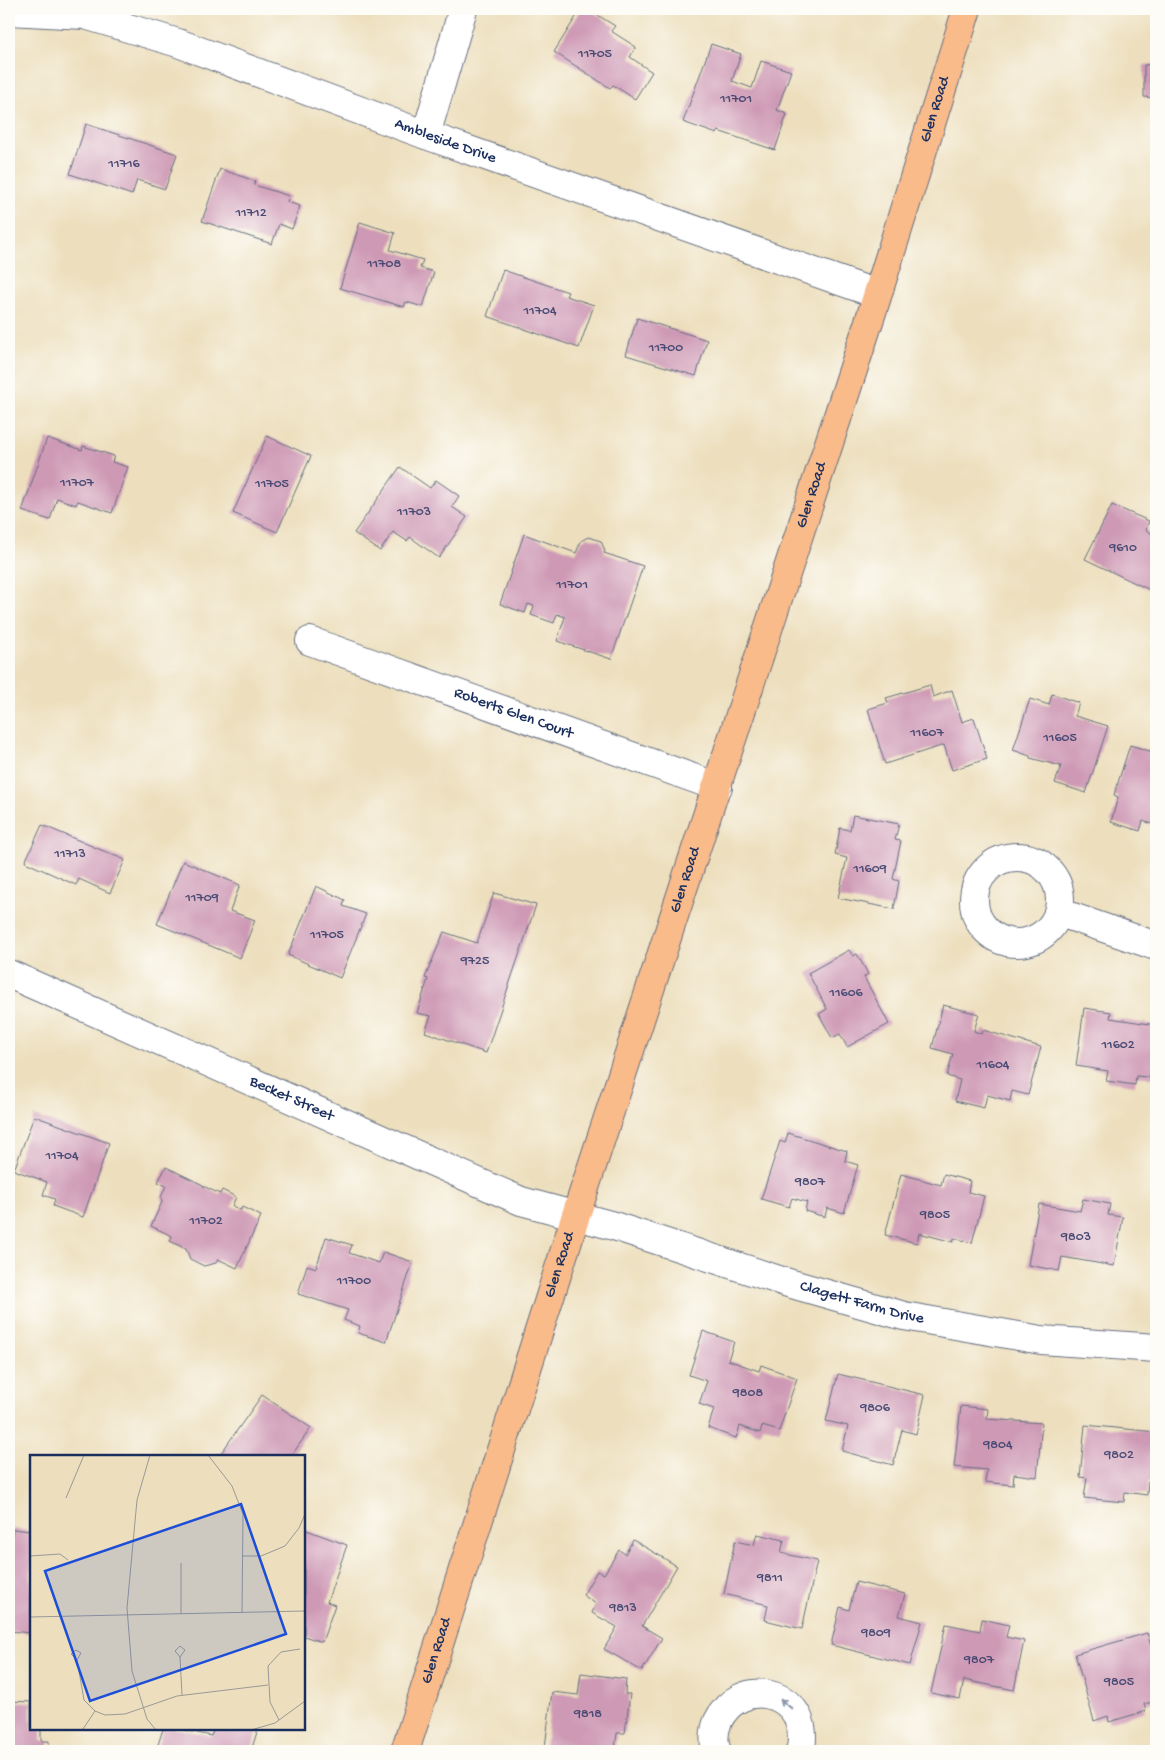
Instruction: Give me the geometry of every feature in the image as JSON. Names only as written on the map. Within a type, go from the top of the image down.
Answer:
[{"type":"main road","name":"Glen Road","points":[[405,1751],[576,1215],[718,787],[877,294],[966,9]]},
{"type":"street","points":[[426,135],[463,9]]},
{"type":"street","name":"Ambleside Drive","points":[[9,11],[85,15],[178,44],[426,135],[877,294]]},
{"type":"street","name":"Roberts Glen Court","points":[[310,641],[718,787]]},
{"type":"street","points":[[1058,912],[1156,946]]},
{"type":"street","name":"Becket Street","points":[[9,974],[521,1201],[576,1215]]},
{"type":"street","name":"Clagett Farm Drive","points":[[576,1215],[785,1282],[904,1316],[1042,1340],[1156,1348]]},
{"type":"street","points":[[717,1751],[715,1728],[724,1710],[739,1697],[758,1693],[777,1697],[793,1709],[808,1750]]},
{"type":"building","points":[[581,9],[588,9],[615,26],[611,31],[636,47],[630,57],[652,72],[635,99],[613,85],[610,88],[554,52]]},
{"type":"building","points":[[711,44],[741,54],[732,81],[752,88],[761,61],[791,71],[777,110],[787,114],[775,150],[718,131],[717,134],[683,122]]},
{"type":"building","points":[[1156,64],[1156,98],[1144,97],[1144,65]]},
{"type":"building","points":[[86,124],[177,154],[165,189],[137,180],[132,195],[70,174]]},
{"type":"building","points":[[220,169],[255,181],[254,185],[289,196],[287,202],[300,206],[292,229],[279,224],[272,244],[202,221]]},
{"type":"building","points":[[360,222],[395,233],[390,250],[423,260],[420,268],[434,272],[423,307],[406,302],[404,307],[340,288]]},
{"type":"building","points":[[503,270],[568,292],[566,296],[594,305],[579,348],[487,316]]},
{"type":"building","points":[[637,318],[707,340],[696,376],[626,355]]},
{"type":"building","points":[[267,436],[311,456],[277,532],[233,513]]},
{"type":"building","points":[[47,438],[82,450],[83,446],[114,456],[112,462],[128,467],[112,513],[78,501],[76,505],[57,498],[50,520],[22,511]]},
{"type":"building","points":[[400,467],[430,488],[436,480],[459,496],[452,507],[467,517],[439,558],[410,537],[407,541],[393,532],[380,551],[354,533]]},
{"type":"building","points":[[1112,505],[1149,521],[1146,530],[1156,536],[1156,593],[1085,559]]},
{"type":"building","points":[[524,534],[576,553],[581,541],[588,537],[601,541],[604,553],[643,566],[611,659],[557,641],[565,617],[557,614],[554,623],[531,615],[534,606],[528,604],[525,613],[500,604]]},
{"type":"building","points":[[930,685],[933,697],[952,690],[962,722],[974,718],[987,759],[952,770],[944,745],[885,764],[868,709],[888,703],[886,698]]},
{"type":"building","points":[[1052,694],[1079,703],[1075,716],[1108,726],[1086,793],[1055,783],[1061,766],[1030,758],[1030,756],[1013,750],[1030,699],[1049,705]]},
{"type":"building","points":[[1130,745],[1156,753],[1156,825],[1143,821],[1140,831],[1111,822],[1118,797],[1114,795]]},
{"type":"building","points":[[853,815],[899,824],[895,840],[901,841],[893,879],[899,881],[894,909],[838,898],[847,858],[835,855],[840,828],[850,830]]},
{"type":"building","points":[[42,825],[125,860],[110,893],[79,879],[76,885],[25,862]]},
{"type":"building","points":[[183,861],[240,885],[230,911],[255,920],[240,958],[157,924]]},
{"type":"building","points":[[316,886],[345,900],[343,906],[366,914],[340,978],[288,955]]},
{"type":"building","points":[[494,893],[536,905],[486,1053],[425,1032],[431,1016],[417,1013],[428,979],[425,978],[444,932],[477,943]]},
{"type":"building","points":[[849,950],[853,956],[857,954],[868,974],[864,977],[889,1024],[847,1047],[840,1034],[832,1038],[819,1014],[827,1009],[808,973]]},
{"type":"building","points":[[943,1005],[979,1014],[974,1031],[982,1034],[983,1030],[1041,1047],[1028,1095],[1012,1091],[1010,1101],[987,1095],[984,1108],[955,1101],[960,1080],[947,1076],[953,1054],[932,1048]]},
{"type":"building","points":[[1084,1008],[1111,1012],[1110,1018],[1156,1025],[1156,1078],[1136,1076],[1135,1085],[1106,1081],[1108,1071],[1076,1066]]},
{"type":"building","points":[[34,1116],[109,1143],[83,1217],[53,1206],[55,1199],[43,1195],[47,1182],[14,1170]]},
{"type":"building","points":[[788,1133],[847,1151],[845,1161],[858,1165],[844,1213],[827,1208],[825,1217],[805,1211],[807,1202],[792,1198],[789,1207],[761,1199],[780,1141],[785,1143]]},
{"type":"building","points":[[166,1167],[220,1194],[222,1190],[236,1197],[232,1206],[241,1210],[242,1207],[261,1216],[237,1268],[218,1259],[216,1263],[204,1266],[190,1259],[186,1249],[170,1241],[172,1236],[151,1226],[162,1202],[161,1197],[166,1186],[158,1182]]},
{"type":"building","points":[[901,1174],[941,1185],[944,1174],[970,1181],[968,1192],[984,1196],[972,1243],[954,1238],[953,1242],[919,1233],[917,1243],[885,1235]]},
{"type":"building","points":[[1083,1199],[1110,1204],[1108,1215],[1123,1217],[1114,1266],[1062,1257],[1059,1271],[1028,1265],[1039,1204],[1080,1211]]},
{"type":"building","points":[[326,1237],[352,1245],[349,1253],[379,1263],[383,1252],[413,1262],[386,1342],[358,1333],[360,1326],[344,1320],[348,1310],[298,1294],[307,1265],[316,1268]]},
{"type":"building","points":[[703,1331],[734,1342],[728,1360],[759,1371],[761,1365],[797,1378],[779,1431],[762,1426],[760,1433],[740,1426],[736,1438],[708,1428],[714,1409],[699,1404],[707,1381],[689,1375]]},
{"type":"building","points":[[838,1374],[925,1395],[916,1434],[902,1430],[893,1465],[842,1451],[848,1426],[826,1421]]},
{"type":"building","points":[[262,1395],[311,1428],[292,1455],[220,1455]]},
{"type":"building","points":[[961,1406],[988,1409],[987,1419],[1042,1423],[1037,1477],[1014,1474],[1013,1485],[985,1482],[987,1470],[954,1467]]},
{"type":"building","points":[[1085,1425],[1156,1432],[1156,1482],[1148,1481],[1147,1495],[1125,1492],[1124,1502],[1084,1498],[1087,1478],[1080,1477]]},
{"type":"building","points":[[13,1529],[30,1531],[30,1633],[9,1631],[9,1569]]},
{"type":"building","points":[[305,1529],[347,1545],[327,1602],[335,1605],[322,1642],[305,1636]]},
{"type":"building","points":[[757,1534],[784,1540],[781,1553],[817,1561],[802,1629],[765,1620],[768,1605],[724,1594],[735,1541],[754,1545]]},
{"type":"building","points":[[633,1540],[677,1566],[642,1626],[662,1638],[642,1671],[604,1649],[617,1627],[592,1613],[596,1604],[583,1595],[597,1571],[604,1574],[619,1550],[625,1554]]},
{"type":"building","points":[[856,1582],[905,1594],[899,1616],[922,1622],[910,1665],[831,1645],[840,1607],[849,1610]]},
{"type":"building","points":[[982,1619],[1009,1625],[1006,1637],[1024,1641],[1014,1690],[964,1680],[960,1699],[931,1693],[946,1624],[980,1631]]},
{"type":"building","points":[[1147,1633],[1156,1662],[1156,1701],[1144,1704],[1146,1711],[1109,1722],[1108,1716],[1094,1721],[1075,1654]]},
{"type":"building","points":[[581,1673],[626,1679],[625,1694],[630,1694],[625,1733],[617,1733],[615,1749],[619,1751],[579,1751],[545,1747],[552,1692],[578,1695]]},
{"type":"building","points":[[9,1701],[30,1702],[30,1730],[41,1730],[41,1741],[49,1741],[49,1751],[9,1751]]},
{"type":"building","points":[[163,1730],[184,1730],[211,1736],[214,1730],[258,1730],[251,1751],[156,1751]]}]
